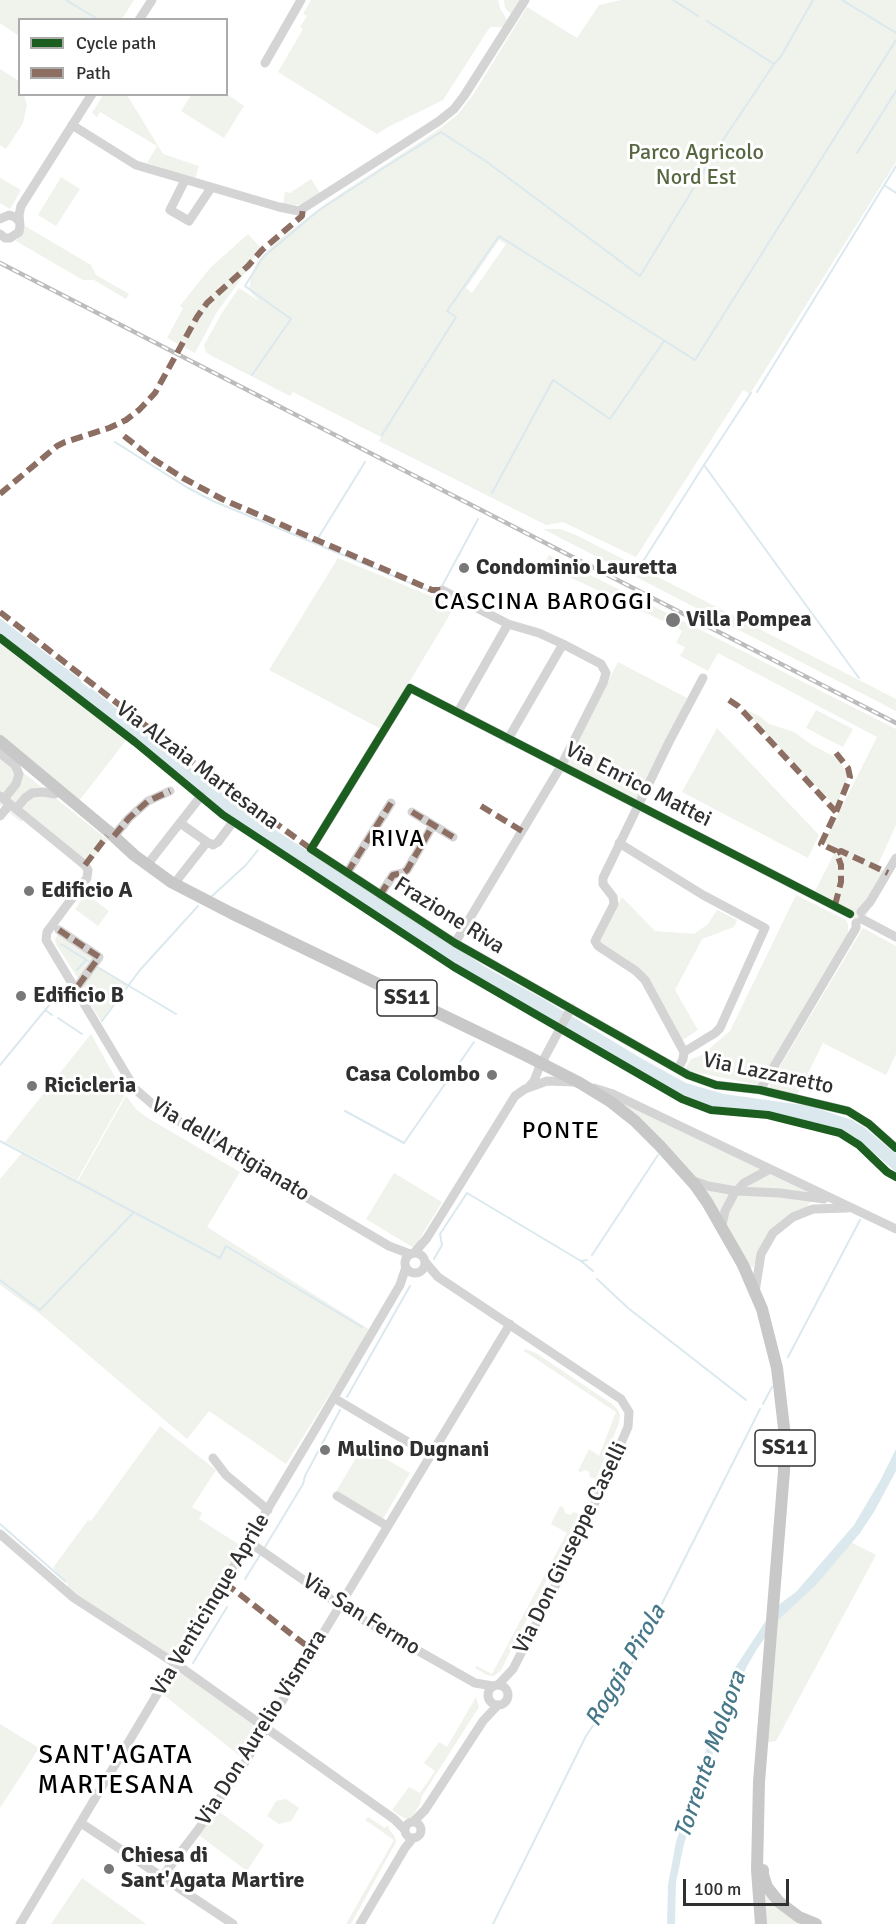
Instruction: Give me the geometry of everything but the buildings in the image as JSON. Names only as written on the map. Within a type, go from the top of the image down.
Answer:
[{"type":"main road","name":"SS11","points":[[0,741],[103,833],[117,840],[174,884],[583,1084],[635,1121],[691,1180]]},
{"type":"main road","name":"SS11","points":[[0,751],[72,804]]},
{"type":"main road","points":[[691,1180],[722,1225]]},
{"type":"main road","name":"SS11","points":[[722,1225],[755,1292],[773,1347],[784,1428],[784,1471],[759,1782]]},
{"type":"main road","points":[[759,1782],[756,1870],[761,1924]]},
{"type":"main road","points":[[759,1782],[765,1811],[764,1881],[769,1891],[783,1906],[799,1917],[816,1924]]},
{"type":"street","points":[[140,18],[152,0]]},
{"type":"street","points":[[266,63],[301,0]]},
{"type":"street","points":[[72,125],[136,165],[294,211],[303,208],[399,147],[454,109],[523,3]]},
{"type":"street","points":[[0,234],[6,238],[16,236],[20,230],[20,209],[23,203],[91,96]]},
{"type":"street","points":[[185,180],[170,210],[189,221],[211,188]]},
{"type":"street","points":[[4,215],[23,203]]},
{"type":"street","points":[[4,215],[15,217],[19,221]]},
{"type":"street","points":[[442,590],[508,624],[539,633],[563,644],[601,664],[606,671],[605,680],[561,766],[455,942]]},
{"type":"street","points":[[458,712],[508,624]]},
{"type":"street","points":[[508,739],[563,644]]},
{"type":"street","points":[[678,1070],[684,1052],[641,975],[596,944],[595,938],[615,903],[603,882],[619,843],[702,678]]},
{"type":"street","name":"Via Enrico Mattei","points":[[311,849],[410,688],[896,937]]},
{"type":"street","points":[[0,751],[15,765],[19,774],[0,816]]},
{"type":"street","points":[[7,802],[25,798],[31,793],[40,791],[56,794]]},
{"type":"street","points":[[117,840],[129,818],[148,801],[170,791]]},
{"type":"street","points":[[147,865],[201,796]]},
{"type":"street","name":"Via dell'Artigianato","points":[[7,802],[85,865],[88,870],[87,879],[46,935],[48,946],[131,1084],[145,1099],[409,1259]]},
{"type":"street","points":[[347,873],[391,804]]},
{"type":"street","points":[[412,812],[453,837]]},
{"type":"street","points":[[180,823],[212,844],[216,843],[233,822]]},
{"type":"street","points":[[380,895],[393,875],[406,870],[433,825]]},
{"type":"street","points":[[174,884],[207,842]]},
{"type":"street","points":[[619,843],[703,895],[765,928],[720,1028],[684,1052]]},
{"type":"street","name":"Frazione Riva","points":[[311,849],[380,895],[569,1011]]},
{"type":"street","points":[[760,1090],[856,928],[857,917],[870,902],[896,858]]},
{"type":"street","points":[[59,930],[99,957],[75,990]]},
{"type":"street","name":"Via Lazzaretto","points":[[569,1011],[678,1070],[711,1084],[760,1090],[851,1113],[869,1124],[896,1148]]},
{"type":"street","name":"Via Venticinque Aprile","points":[[20,1924],[334,1398],[400,1285],[409,1259],[426,1238],[513,1098],[534,1081],[569,1011]]},
{"type":"street","points":[[528,1088],[549,1081],[583,1084],[613,1094],[770,1169],[816,1194],[896,1230]]},
{"type":"street","points":[[722,1225],[729,1202],[736,1191],[744,1183],[770,1169]]},
{"type":"street","points":[[691,1180],[736,1191],[816,1194]]},
{"type":"street","points":[[755,1292],[761,1254],[766,1242],[780,1226],[793,1217],[813,1209],[852,1209]]},
{"type":"street","name":"Via Venticinque Aprile","points":[[400,1285],[424,1269],[426,1238]]},
{"type":"street","points":[[416,1273],[409,1259],[420,1254],[425,1261]]},
{"type":"street","name":"Via Don Giuseppe Caselli","points":[[425,1261],[438,1277],[621,1399],[628,1408],[630,1416],[615,1460],[580,1537],[513,1669],[507,1693]]},
{"type":"street","name":"Via Don Giuseppe Caselli","points":[[416,1273],[438,1277]]},
{"type":"street","name":"Via Don Aurelio Vismara","points":[[162,1877],[240,1769],[510,1324]]},
{"type":"street","points":[[334,1398],[430,1455]]},
{"type":"street","points":[[213,1458],[226,1475],[268,1510]]},
{"type":"street","points":[[337,1496],[387,1526]]},
{"type":"street","points":[[0,1534],[74,1598],[176,1664],[394,1819],[412,1829]]},
{"type":"street","name":"Via San Fermo","points":[[249,1542],[339,1605],[475,1683]]},
{"type":"street","name":"Via Don Giuseppe Caselli","points":[[496,1686],[513,1669]]},
{"type":"street","points":[[475,1683],[505,1688],[506,1702],[491,1701],[475,1683]]},
{"type":"street","points":[[360,1924],[405,1848],[412,1829],[483,1720],[491,1701],[489,1690],[496,1686]]},
{"type":"street","points":[[81,1823],[233,1924]]},
{"type":"green space","points":[[0,0],[134,0],[123,18],[18,18],[18,35],[0,23]]},
{"type":"green space","points":[[311,0],[498,0],[507,20],[511,14],[505,8],[504,0],[521,0],[503,27],[490,27],[443,100],[377,134],[278,72],[303,29],[300,27],[307,16],[303,14]]},
{"type":"green space","name":"Parco Agricolo Nord Est","points":[[621,0],[896,0],[896,162],[750,394],[743,390],[636,557],[563,522],[546,525],[379,441],[381,437],[293,392],[290,396],[212,356],[206,352],[204,345],[239,288],[259,301],[249,290],[251,277],[257,262],[277,241],[325,204],[441,128],[458,114],[473,95],[527,7],[577,38],[599,5]],"holes":[[[499,240],[506,244],[472,293],[466,288]]]},
{"type":"green space","points":[[0,69],[18,80],[18,96],[24,96],[27,105],[23,123],[6,149],[0,145]]},
{"type":"green space","points":[[228,95],[244,106],[224,138],[181,111],[190,96]]},
{"type":"green space","points":[[102,96],[128,96],[163,154],[199,166],[195,179],[147,163],[157,146],[100,112],[97,117],[92,113]]},
{"type":"green space","points":[[61,177],[80,189],[56,226],[38,215]]},
{"type":"green space","points":[[0,178],[21,190],[10,209],[0,203]]},
{"type":"green space","points":[[311,179],[320,193],[300,205],[283,204],[285,192],[290,193]]},
{"type":"green space","points":[[25,226],[91,265],[96,275],[129,294],[126,299],[94,280],[83,280],[16,241]]},
{"type":"green space","points":[[248,234],[260,247],[243,276],[217,312],[195,353],[167,338],[183,308],[180,306],[210,268]]},
{"type":"green space","points":[[543,529],[560,529],[576,535],[896,699],[896,711]]},
{"type":"green space","points":[[549,555],[667,613],[663,621],[544,565]]},
{"type":"green space","points":[[338,558],[455,606],[381,729],[269,670]]},
{"type":"green space","points":[[681,620],[896,729],[896,825],[877,867],[889,873],[862,923],[812,897],[837,848],[824,842],[877,737],[718,653],[708,671],[680,656],[685,647],[676,643],[682,631],[678,628]]},
{"type":"green space","points":[[0,641],[127,739],[79,801],[0,736]]},
{"type":"green space","points":[[618,662],[687,698],[636,802],[565,765]]},
{"type":"green space","points":[[741,707],[761,717],[769,724],[794,732],[812,745],[837,758],[846,772],[847,781],[836,807]]},
{"type":"green space","points":[[816,710],[853,729],[843,747],[806,728]]},
{"type":"green space","points":[[717,728],[819,835],[808,858],[682,792]]},
{"type":"green space","points":[[0,754],[108,840],[83,870],[23,820],[21,822],[0,805]]},
{"type":"green space","points":[[86,894],[109,911],[98,926],[75,909]]},
{"type":"green space","points":[[796,895],[846,920],[848,934],[759,1085],[684,1070],[691,1059],[702,1055],[730,1031]]},
{"type":"green space","points":[[622,897],[655,931],[694,934],[708,924],[717,910],[737,920],[734,927],[702,939],[675,990],[698,1030],[681,1041],[641,969],[597,941]]},
{"type":"green space","points":[[863,928],[896,946],[896,1054],[886,1075],[823,1043],[797,1095],[770,1088],[770,1083]]},
{"type":"green space","points":[[59,932],[94,957],[91,962],[127,985],[101,1021],[91,1005],[94,1003],[56,944],[55,940]]},
{"type":"green space","points":[[91,1034],[125,1095],[77,1180],[5,1142]]},
{"type":"green space","points":[[607,1094],[814,1193],[807,1208],[783,1220],[752,1268],[748,1265],[719,1211]]},
{"type":"green space","points":[[126,1096],[146,1117],[240,1172],[207,1227],[370,1330],[286,1464],[209,1411],[187,1439],[39,1313],[0,1285],[0,1179],[22,1153],[78,1181]]},
{"type":"green space","points":[[394,1173],[442,1202],[414,1248],[366,1219]]},
{"type":"green space","points":[[525,1349],[536,1353],[618,1410],[619,1423],[596,1479],[590,1477],[589,1472],[585,1470],[578,1471],[589,1449],[599,1456],[616,1412],[524,1351]]},
{"type":"green space","points":[[160,1426],[216,1470],[192,1507],[202,1513],[199,1519],[243,1547],[222,1576],[224,1580],[176,1661],[66,1588],[68,1585],[53,1568],[88,1520],[91,1521]]},
{"type":"green space","points":[[363,1446],[410,1473],[381,1522],[334,1495]]},
{"type":"green space","points":[[560,1506],[564,1508],[565,1513],[570,1515],[574,1512],[580,1515],[501,1670],[494,1676],[487,1675],[475,1668],[477,1666],[492,1674],[567,1533],[551,1524]]},
{"type":"green space","points":[[847,1540],[876,1555],[776,1741],[762,1743],[773,1621]]},
{"type":"green space","points":[[177,1664],[264,1727],[246,1761],[160,1692]]},
{"type":"green space","points":[[476,1697],[479,1707],[422,1796],[412,1817],[404,1818],[392,1810],[409,1787],[420,1793],[435,1771],[424,1763],[439,1742],[447,1747]]},
{"type":"green space","points":[[0,1724],[39,1748],[0,1808]]},
{"type":"green space","points":[[286,1799],[299,1808],[291,1821],[279,1824],[267,1816],[276,1801]]},
{"type":"green space","points":[[213,1807],[264,1845],[247,1871],[196,1833]]},
{"type":"green space","points":[[368,1817],[385,1828],[388,1825],[396,1842],[351,1924],[346,1924],[394,1840],[365,1820]]},
{"type":"green space","points":[[82,1878],[146,1924],[51,1924]]},
{"type":"green space","points":[[762,1890],[810,1924],[766,1924]]},
{"type":"water","points":[[0,618],[237,805],[487,968],[686,1083],[724,1094],[810,1106],[852,1120],[896,1154],[896,1172],[855,1137],[833,1127],[766,1112],[711,1106],[671,1090],[451,961],[283,853],[216,805],[137,739],[0,634]]},
{"type":"water","name":"Torrente Molgora","points":[[896,1449],[896,1471],[860,1533],[816,1585],[776,1622],[747,1666],[726,1713],[684,1844],[676,1882],[675,1924],[667,1924],[668,1885],[676,1842],[717,1713],[735,1668],[767,1619],[781,1603],[796,1592],[854,1525]]},
{"type":"waterway","points":[[66,0],[96,18]]},
{"type":"waterway","points":[[673,0],[698,16]]},
{"type":"waterway","points":[[252,375],[291,319],[245,286],[263,257],[318,211],[441,132],[487,162],[640,276],[721,143],[780,58],[813,0]]},
{"type":"waterway","points":[[842,0],[896,33]]},
{"type":"waterway","points":[[707,21],[774,64]]},
{"type":"waterway","points":[[382,435],[456,317],[447,311],[499,236],[695,360],[896,40]]},
{"type":"waterway","points":[[857,153],[896,91]]},
{"type":"waterway","points":[[757,392],[896,166]]},
{"type":"waterway","points":[[884,185],[896,193]]},
{"type":"waterway","points":[[492,493],[553,380],[610,419],[664,341]]},
{"type":"waterway","points":[[642,563],[751,393]]},
{"type":"waterway","points":[[115,442],[213,501],[437,594]]},
{"type":"waterway","points":[[315,543],[365,462]]},
{"type":"waterway","points":[[704,465],[859,678]]},
{"type":"waterway","points":[[441,588],[478,519]]},
{"type":"waterway","points":[[212,896],[246,865],[258,850]]},
{"type":"waterway","points":[[102,1021],[140,970],[198,906]]},
{"type":"waterway","points":[[61,944],[88,961]]},
{"type":"waterway","points":[[77,970],[86,960]]},
{"type":"waterway","points":[[99,968],[176,1014]]},
{"type":"waterway","points":[[0,1065],[64,987]]},
{"type":"waterway","points":[[45,1010],[52,1015]]},
{"type":"waterway","points":[[58,1018],[82,1034]]},
{"type":"waterway","points":[[345,1111],[404,1143],[474,1042]]},
{"type":"waterway","points":[[0,1141],[220,1258],[226,1246],[362,1327]]},
{"type":"waterway","points":[[592,1255],[658,1155]]},
{"type":"waterway","points":[[434,1259],[442,1245],[440,1234],[467,1193],[581,1261],[587,1260]]},
{"type":"waterway","points":[[0,1280],[40,1310],[134,1212]]},
{"type":"waterway","name":"Roggia Pirola","points":[[788,1357],[860,1220]]},
{"type":"waterway","points":[[581,1261],[593,1271]]},
{"type":"waterway","points":[[597,1279],[628,1308],[746,1400]]},
{"type":"waterway","points":[[347,1397],[410,1286]]},
{"type":"waterway","name":"Roggia Pirola","points":[[763,1404],[772,1387]]},
{"type":"waterway","name":"Roggia Pirola","points":[[493,1924],[586,1736],[624,1679],[760,1409]]},
{"type":"waterway","points":[[265,1547],[303,1484],[340,1410]]},
{"type":"waterway","points":[[0,1524],[65,1581]]},
{"type":"waterway","points":[[245,1579],[260,1555]]},
{"type":"waterway","points":[[193,1663],[227,1607]]},
{"type":"railway","points":[[0,263],[896,723]]},
{"type":"marked path","points":[[0,494],[57,446],[109,428],[126,420],[139,410],[155,393],[207,303],[248,266],[262,250],[302,216],[303,208]]},
{"type":"marked path","points":[[124,436],[153,459],[222,499],[432,590],[442,590]]},
{"type":"marked path","points":[[0,612],[208,774],[311,849]]},
{"type":"marked path","points":[[729,700],[738,706],[836,812]]},
{"type":"marked path","points":[[835,905],[841,882],[841,865],[836,851],[821,844],[850,777],[848,768],[836,753]]},
{"type":"marked path","points":[[114,836],[148,801],[170,791]]},
{"type":"marked path","points":[[347,873],[391,803]]},
{"type":"marked path","points":[[481,806],[522,831]]},
{"type":"marked path","points":[[412,812],[453,837]]},
{"type":"marked path","points":[[380,895],[393,875],[407,870],[433,825]]},
{"type":"marked path","points":[[85,865],[107,836]]},
{"type":"marked path","points":[[837,853],[841,851],[888,873]]},
{"type":"marked path","points":[[59,930],[99,957],[75,990]]},
{"type":"marked path","points":[[225,1583],[312,1650]]},
{"type":"cycle path","name":"Via Alzaia Martesana","points":[[0,638],[135,742],[223,815],[454,967],[682,1099],[711,1110],[768,1115],[840,1133],[859,1145],[887,1172],[896,1177]]},
{"type":"cycle path","points":[[850,914],[410,688],[311,849],[455,943],[688,1075],[716,1085],[760,1090],[848,1111],[869,1124],[896,1148]]},
{"type":"place","name":"Condominio Lauretta","points":[[464,568]]},
{"type":"place","name":"Villa Pompea","points":[[673,620]]},
{"type":"place","name":"Edificio A","points":[[29,891]]},
{"type":"place","name":"Edificio B","points":[[21,996]]},
{"type":"place","name":"Casa Colombo","points":[[492,1075]]},
{"type":"place","name":"Ricicleria","points":[[32,1086]]},
{"type":"place","name":"Mulino Dugnani","points":[[325,1450]]},
{"type":"place","name":"Chiesa di Sant'Agata Martire","points":[[109,1869]]},
{"type":"district","name":"CASCINA BAROGGI","points":[[544,603]]},
{"type":"district","name":"RIVA","points":[[398,840]]},
{"type":"district","name":"PONTE","points":[[561,1132]]},
{"type":"district","name":"SANT'AGATA MARTESANA","points":[[116,1771]]}]
